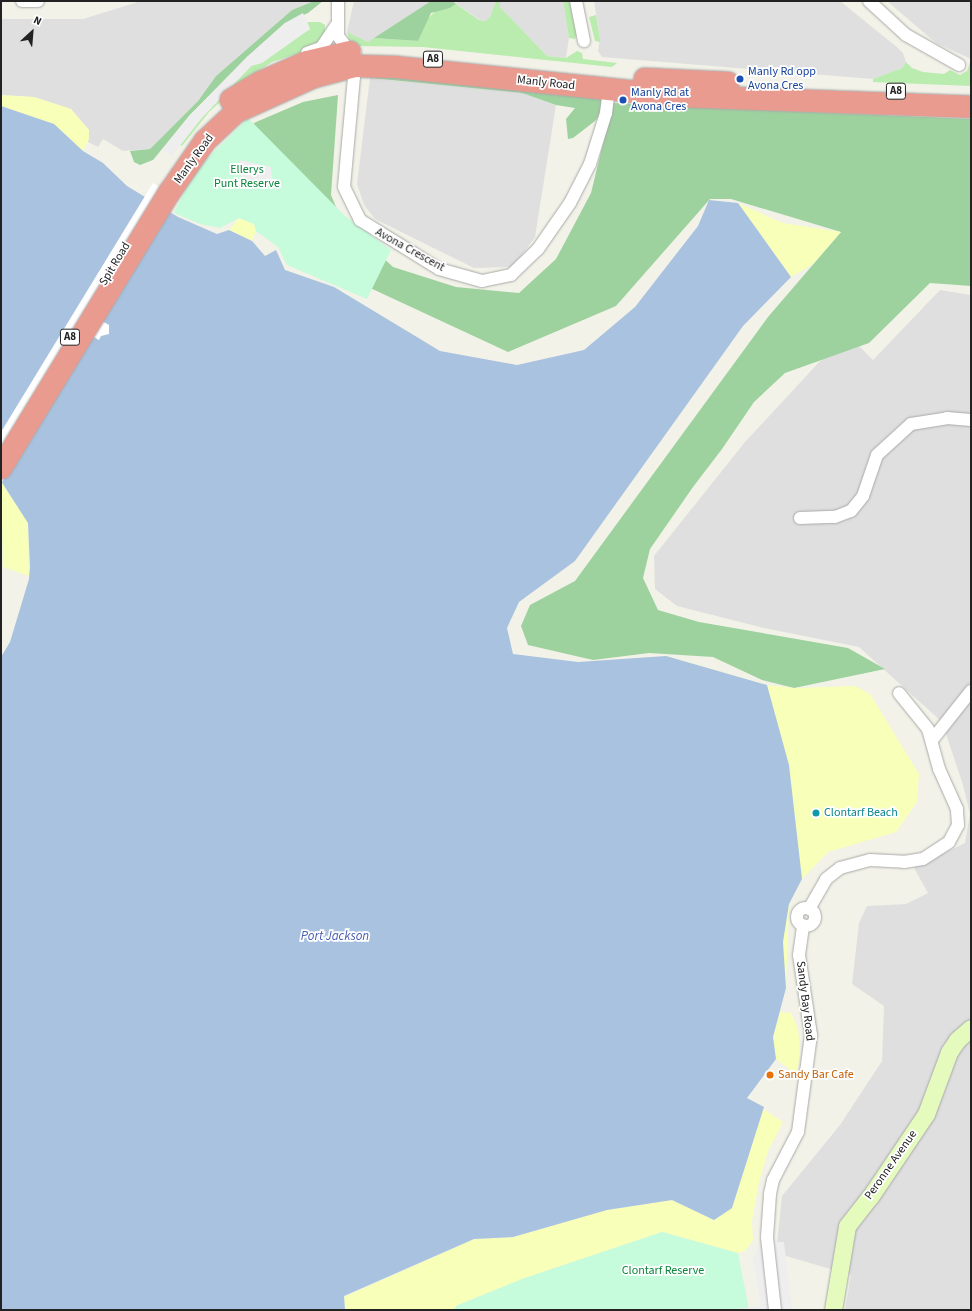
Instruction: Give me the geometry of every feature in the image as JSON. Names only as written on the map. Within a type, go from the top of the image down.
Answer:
[{"type":"highway","name":"Manly Road","points":[[165,190],[205,141],[236,112],[313,76],[355,59]]},
{"type":"highway","name":"Manly Road","points":[[252,86],[308,62],[355,59],[610,83],[971,94]]},
{"type":"highway","name":"Manly Road","points":[[610,83],[682,97],[971,107]]},
{"type":"highway","name":"Spit Road","points":[[1,468],[165,190],[194,136],[210,118],[252,86]]},
{"type":"highway","name":"Spit Road","points":[[1,449],[165,190]]},
{"type":"street","points":[[22,1],[38,1]]},
{"type":"street","points":[[338,1],[336,26],[341,42],[355,59]]},
{"type":"street","points":[[576,1],[584,41]]},
{"type":"street","points":[[868,1],[906,35],[958,65]]},
{"type":"street","points":[[252,86],[269,68],[288,58],[321,48],[336,26]]},
{"type":"street","name":"Avona Crescent","points":[[355,59],[344,186],[360,220],[439,269],[482,281],[511,275],[538,249],[570,203],[590,164],[606,113],[610,83]]},
{"type":"street","points":[[800,518],[835,517],[851,512],[863,496],[877,455],[911,424],[947,418],[971,420]]},
{"type":"street","points":[[932,740],[971,691]]},
{"type":"street","points":[[899,693],[928,729],[932,740]]},
{"type":"street","name":"Sandy Bay Road","points":[[775,1310],[767,1237],[770,1194],[776,1175],[798,1132],[811,1042],[799,955],[802,925],[809,925],[814,920],[814,914],[809,909],[826,879],[840,868],[870,860],[914,861],[933,854],[953,837],[958,825],[957,809],[939,769],[932,740]]},
{"type":"street","name":"Peronne Avenue","points":[[833,1310],[847,1226],[870,1197],[926,1114],[949,1052],[957,1040],[971,1028]]},
{"type":"shaded area","points":[[141,1],[314,1],[292,10],[216,76],[198,101],[150,149],[123,151],[103,139],[98,147],[88,142],[89,130],[71,109],[34,97],[1,95],[1,19],[83,19]]},
{"type":"shaded area","points":[[314,1],[323,1],[308,13],[285,23],[247,57],[189,116],[153,160],[140,165],[134,162],[130,151],[150,149],[198,101],[216,76],[292,10]]},
{"type":"shaded area","points":[[354,1],[431,1],[368,42],[347,32]]},
{"type":"shaded area","points":[[431,1],[452,1],[456,4],[450,8],[431,13],[418,41],[374,38]]},
{"type":"shaded area","points":[[452,1],[496,1],[497,5],[490,17],[485,21],[480,20]]},
{"type":"shaded area","points":[[496,1],[500,1],[500,7],[547,56],[566,58],[577,51],[582,53],[583,59],[617,63],[612,67],[423,47],[357,46],[349,39],[347,32],[368,42],[374,38],[418,41],[427,19],[437,10],[450,8],[456,4],[479,20],[485,21],[490,17]]},
{"type":"shaded area","points":[[500,1],[563,1],[569,38],[566,58],[547,56],[500,7]]},
{"type":"shaded area","points":[[563,1],[574,1],[578,30],[575,39],[569,38]]},
{"type":"shaded area","points":[[594,1],[840,1],[898,48],[903,53],[906,62],[902,68],[873,79],[602,57],[598,51],[600,39]]},
{"type":"shaded area","points":[[887,1],[971,1],[971,59],[936,43]]},
{"type":"shaded area","points":[[303,13],[310,29],[262,63],[251,66],[201,119],[172,156],[162,150],[189,116],[247,57],[285,23]]},
{"type":"shaded area","points":[[596,15],[600,42],[595,41],[589,17]]},
{"type":"shaded area","points":[[307,22],[320,22],[325,25],[325,34],[317,47],[272,62],[249,76],[209,112],[182,146],[180,145],[200,119],[251,66],[310,29]]},
{"type":"shaded area","points":[[971,59],[971,86],[873,82],[873,79],[902,68],[906,62],[912,68],[923,72],[944,74],[950,70],[960,75],[967,71]]},
{"type":"shaded area","points":[[372,71],[603,96],[600,115],[595,121],[573,138],[568,139],[566,119],[575,108],[556,105],[522,93],[371,78]]},
{"type":"shaded area","points":[[370,78],[522,93],[556,105],[535,237],[513,267],[474,268],[375,219],[364,205],[357,184]]},
{"type":"shaded area","points":[[338,95],[331,195],[341,219],[393,267],[456,287],[519,293],[556,259],[591,193],[613,103],[971,119],[971,286],[930,283],[869,343],[785,373],[754,402],[650,549],[643,578],[658,610],[699,622],[848,648],[885,669],[794,688],[762,680],[713,657],[649,653],[593,660],[528,645],[521,626],[530,605],[575,581],[768,317],[841,232],[731,199],[710,199],[616,306],[508,352],[325,267],[228,141],[256,122],[303,102]]},
{"type":"shaded area","points":[[240,160],[271,167],[273,186],[241,181]]},
{"type":"shaded area","points":[[940,290],[971,295],[971,1310],[845,1310],[851,1275],[776,1253],[782,1196],[840,1125],[882,1061],[884,1006],[852,984],[859,923],[867,906],[906,904],[928,893],[914,868],[965,843],[970,814],[963,785],[942,722],[859,647],[764,628],[677,606],[655,589],[654,556],[745,442],[846,333],[873,360]]},
{"type":"shaded area","points":[[760,1242],[784,1242],[792,1310],[728,1310],[761,1306],[753,1259]]},
{"type":"sand","points":[[1,95],[34,97],[71,109],[89,130],[89,139],[83,151],[54,124],[1,106]]},
{"type":"sand","points":[[738,203],[783,223],[841,232],[812,265],[791,277]]},
{"type":"sand","points":[[239,218],[254,224],[256,231],[252,241],[229,230]]},
{"type":"sand","points":[[1,481],[28,523],[29,576],[3,567]]},
{"type":"sand","name":"Clontarf Beach","points":[[666,656],[767,685],[794,688],[855,686],[870,694],[919,774],[917,802],[896,832],[828,852],[802,879],[789,904],[786,988]]},
{"type":"sand","points":[[780,1012],[791,1013],[798,1028],[800,1052],[797,1075],[776,1059],[773,1037]]},
{"type":"sand","points":[[763,1109],[783,1122],[768,1151],[759,1182],[752,1221],[753,1240],[745,1251],[738,1253],[662,1232],[522,1279],[458,1305],[453,1310],[345,1310],[344,1297],[474,1239],[513,1237],[607,1210],[672,1200],[714,1220],[732,1208]]},
{"type":"green space","name":"Ellerys Punt Reserve","points":[[248,118],[344,215],[391,250],[367,299],[287,265],[278,247],[256,231],[254,224],[239,218],[220,228],[200,224],[174,213],[194,172]]},
{"type":"green space","name":"Clontarf Reserve","points":[[662,1232],[738,1253],[749,1310],[453,1310],[458,1305],[522,1279]]},
{"type":"water","name":"Port Jackson","points":[[1,106],[54,124],[83,151],[103,163],[127,186],[178,217],[217,234],[229,230],[252,241],[265,256],[276,250],[285,270],[334,287],[440,351],[517,365],[584,350],[635,307],[698,226],[709,200],[738,203],[791,277],[743,326],[575,561],[519,602],[507,628],[513,654],[578,662],[666,656],[767,685],[789,765],[802,879],[789,904],[783,942],[786,988],[773,1037],[776,1059],[747,1098],[764,1107],[732,1208],[714,1220],[672,1200],[607,1210],[513,1237],[474,1239],[344,1296],[345,1310],[1,1310],[1,657],[10,642],[29,579],[30,567],[28,523],[1,481]]},
{"type":"pier","points":[[153,183],[169,193],[102,321],[109,325],[109,334],[101,336],[99,340],[92,336],[1,484],[1,432]]},
{"type":"place","name":"Manly Rd opp Avona Cres","points":[[740,79]]},
{"type":"place","name":"Manly Rd at Avona Cres","points":[[623,100]]},
{"type":"place","name":"Clontarf Beach","points":[[816,813]]},
{"type":"place","name":"Sandy Bar Cafe","points":[[770,1075]]}]
